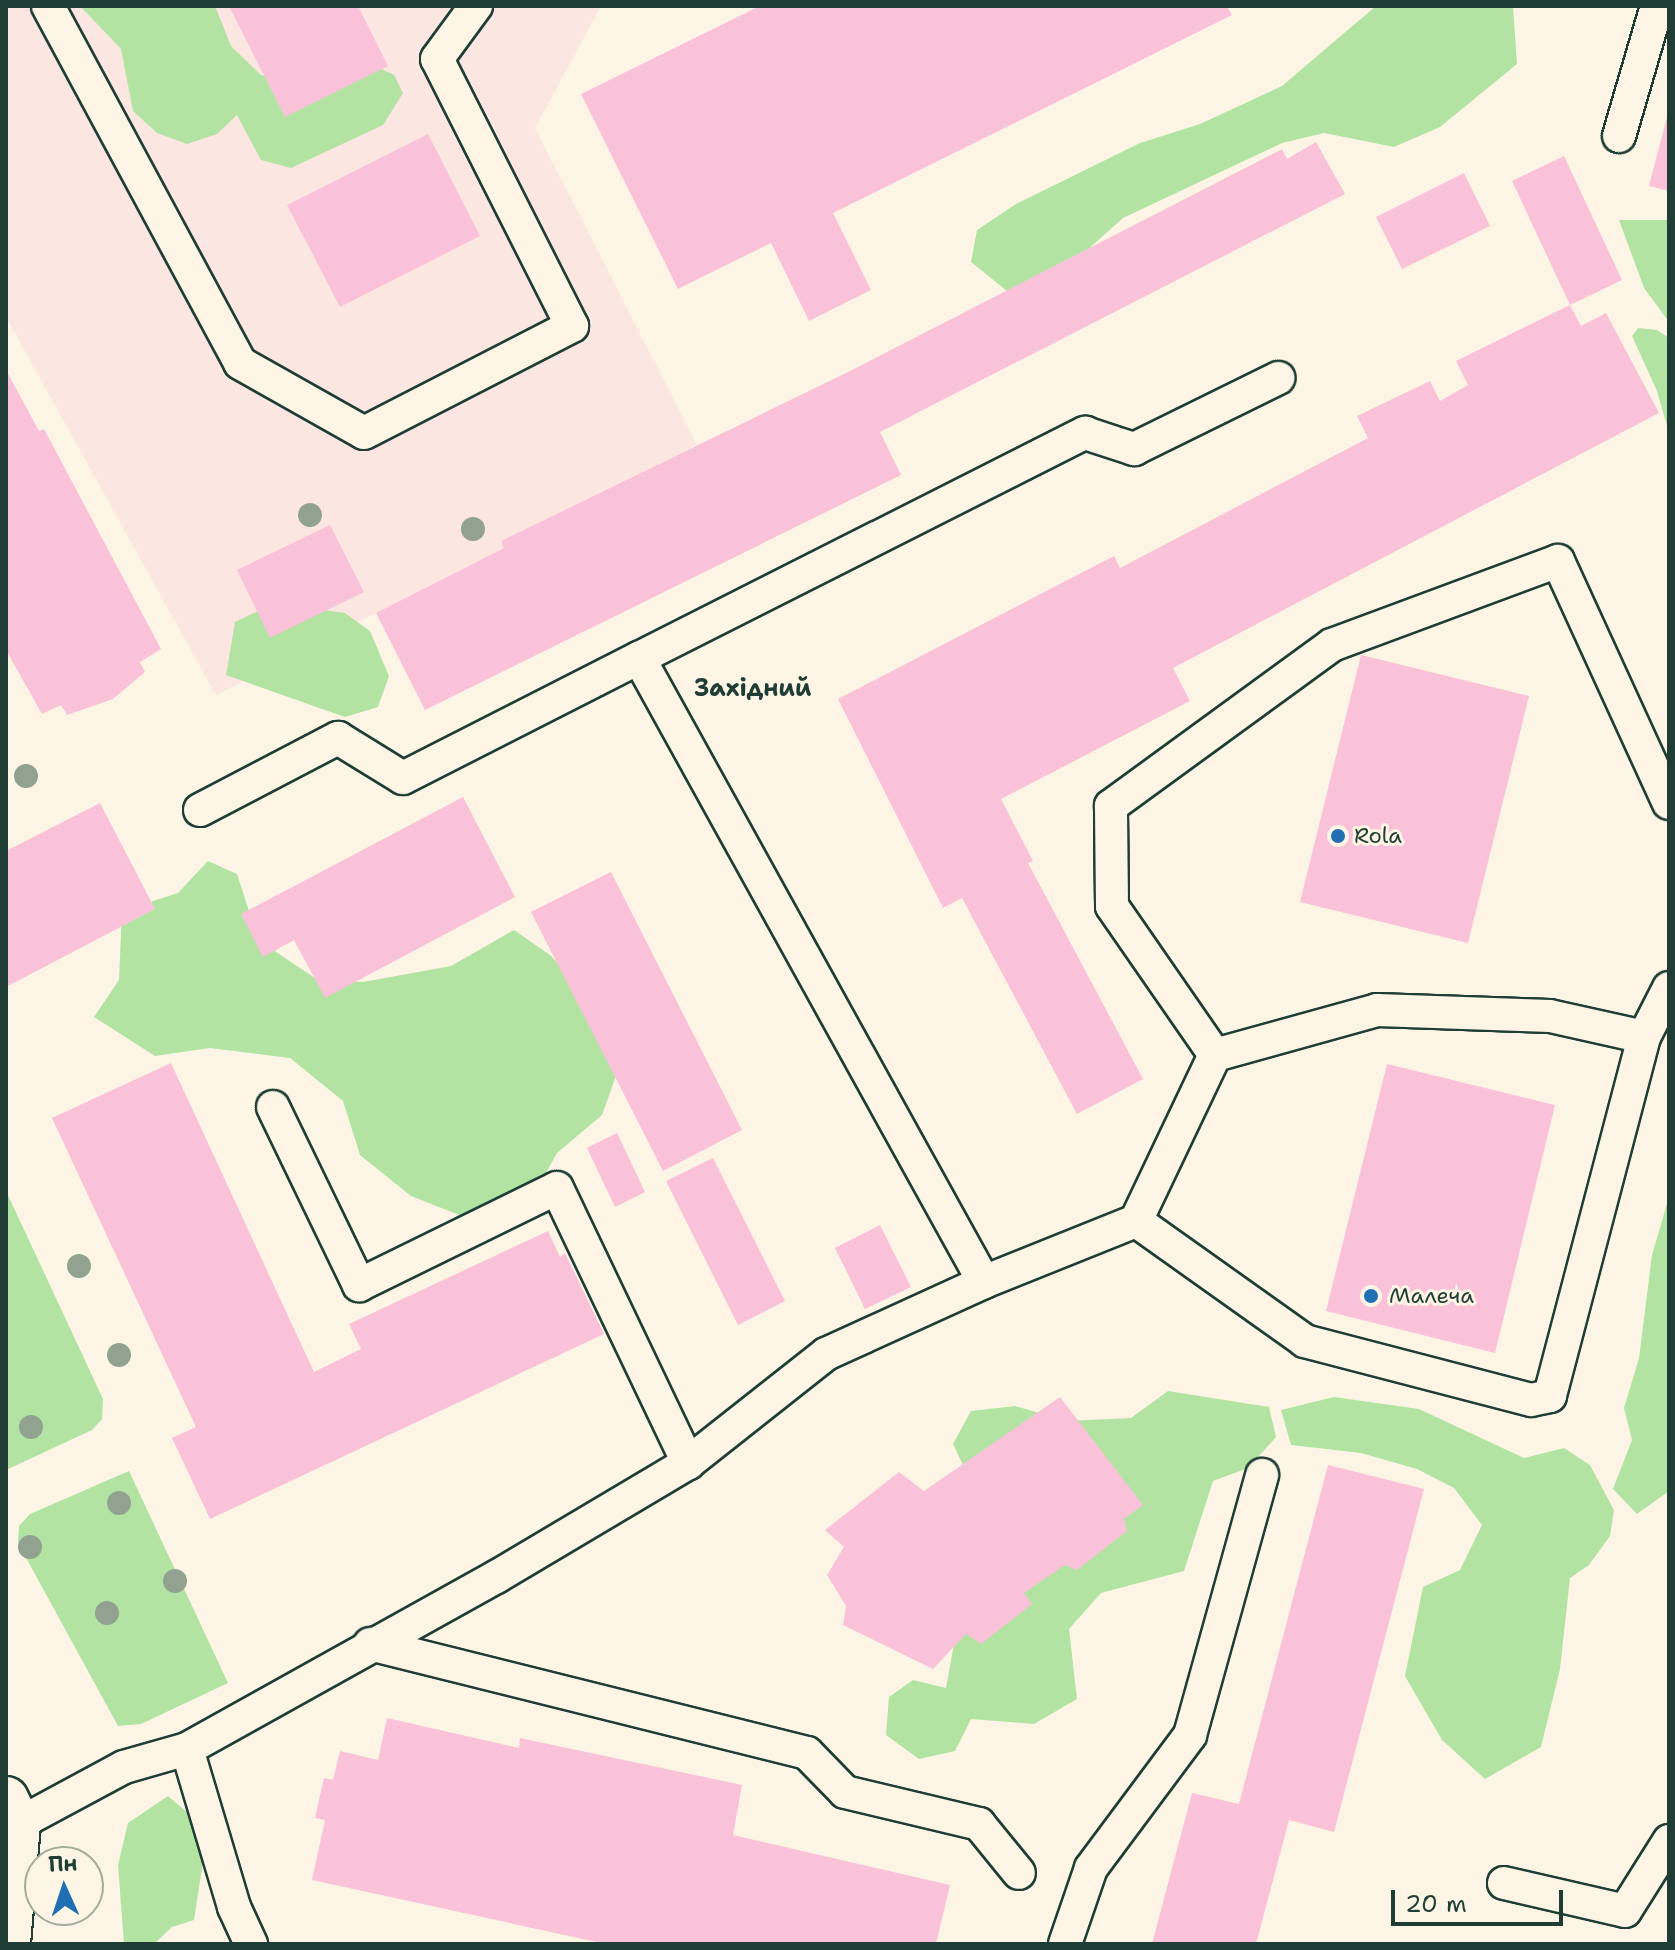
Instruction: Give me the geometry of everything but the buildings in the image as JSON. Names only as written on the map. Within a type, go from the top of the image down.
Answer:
[{"type":"street","points":[[8,1944],[10,1823]]},
{"type":"lane","points":[[48,6],[240,363],[364,433],[572,326],[437,59],[476,6]]},
{"type":"lane","points":[[1619,136],[1657,6]]},
{"type":"lane","points":[[200,810],[338,738],[403,778],[1085,433],[1134,449],[1278,378]]},
{"type":"lane","points":[[1215,1055],[1112,906],[1111,806],[1332,645],[1558,561],[1669,803]]},
{"type":"lane","points":[[639,658],[984,1282]]},
{"type":"lane","points":[[1136,1221],[1305,1341],[1531,1400],[1550,1396],[1644,1037],[1669,988]]},
{"type":"lane","points":[[10,1823],[124,1767],[187,1749],[370,1644],[496,1577],[688,1463],[826,1354],[984,1282],[1136,1221],[1215,1055],[1377,1010],[1550,1016],[1644,1037]]},
{"type":"lane","points":[[273,1107],[359,1285],[557,1188],[688,1463]]},
{"type":"lane","points":[[1065,1944],[1091,1868],[1190,1735],[1262,1475]]},
{"type":"lane","points":[[370,1644],[807,1753],[845,1792],[979,1824],[1019,1873]]},
{"type":"lane","points":[[187,1749],[234,1907],[251,1944]]},
{"type":"lane","points":[[1504,1883],[1625,1911],[1669,1841]]},
{"type":"shaded area","points":[[6,6],[601,6],[535,128],[697,445],[501,541],[504,548],[216,695],[6,317]]},
{"type":"green space","points":[[80,6],[215,6],[231,46],[261,75],[307,87],[356,56],[394,75],[403,93],[383,125],[291,168],[261,160],[237,115],[217,134],[187,144],[157,133],[133,111],[121,49]]},
{"type":"green space","points":[[1376,6],[1513,6],[1517,64],[1440,127],[1394,147],[1324,133],[1282,143],[1123,218],[1085,252],[1007,291],[971,262],[977,230],[1016,204],[1140,143],[1200,124],[1282,86]]},
{"type":"green space","points":[[1619,220],[1669,220],[1669,322],[1644,288]]},
{"type":"green space","points":[[1638,328],[1657,330],[1669,338],[1669,433],[1657,391],[1632,336]]},
{"type":"green space","points":[[302,607],[345,613],[370,631],[389,676],[378,707],[345,717],[226,675],[235,622],[258,611]]},
{"type":"green space","points":[[208,861],[237,874],[249,911],[276,952],[318,980],[363,982],[451,966],[514,930],[550,955],[604,1011],[621,1062],[602,1115],[557,1153],[525,1211],[467,1218],[411,1196],[360,1155],[343,1101],[290,1058],[210,1048],[155,1056],[94,1017],[119,980],[122,911],[178,893]]},
{"type":"green space","points":[[6,1191],[103,1399],[102,1419],[92,1430],[6,1470]]},
{"type":"green space","points":[[1669,1197],[1669,1491],[1637,1514],[1613,1489],[1632,1440],[1624,1408],[1639,1358],[1652,1255]]},
{"type":"green space","points":[[1168,1391],[1269,1407],[1276,1437],[1248,1468],[1213,1481],[1184,1571],[1101,1593],[1069,1629],[1077,1699],[1034,1724],[971,1719],[955,1751],[919,1759],[886,1735],[889,1697],[913,1680],[946,1688],[980,1500],[953,1444],[971,1411],[1015,1406],[1067,1421],[1131,1418]]},
{"type":"green space","points":[[1334,1397],[1419,1409],[1524,1458],[1564,1448],[1590,1465],[1614,1510],[1610,1536],[1589,1565],[1570,1578],[1560,1669],[1541,1747],[1485,1779],[1442,1740],[1405,1676],[1423,1587],[1460,1570],[1482,1525],[1454,1488],[1417,1469],[1361,1453],[1291,1445],[1281,1410]]},
{"type":"green space","points":[[129,1471],[228,1683],[141,1724],[118,1726],[18,1543],[19,1526],[30,1514]]},
{"type":"green space","points":[[168,1796],[187,1812],[204,1855],[194,1920],[172,1927],[154,1944],[124,1944],[118,1865],[128,1823]]},
{"type":"place","name":"Rola","points":[[1338,836]]},
{"type":"place","name":"Малеча","points":[[1371,1296]]},
{"type":"district","name":"Західний","points":[[753,689]]}]
